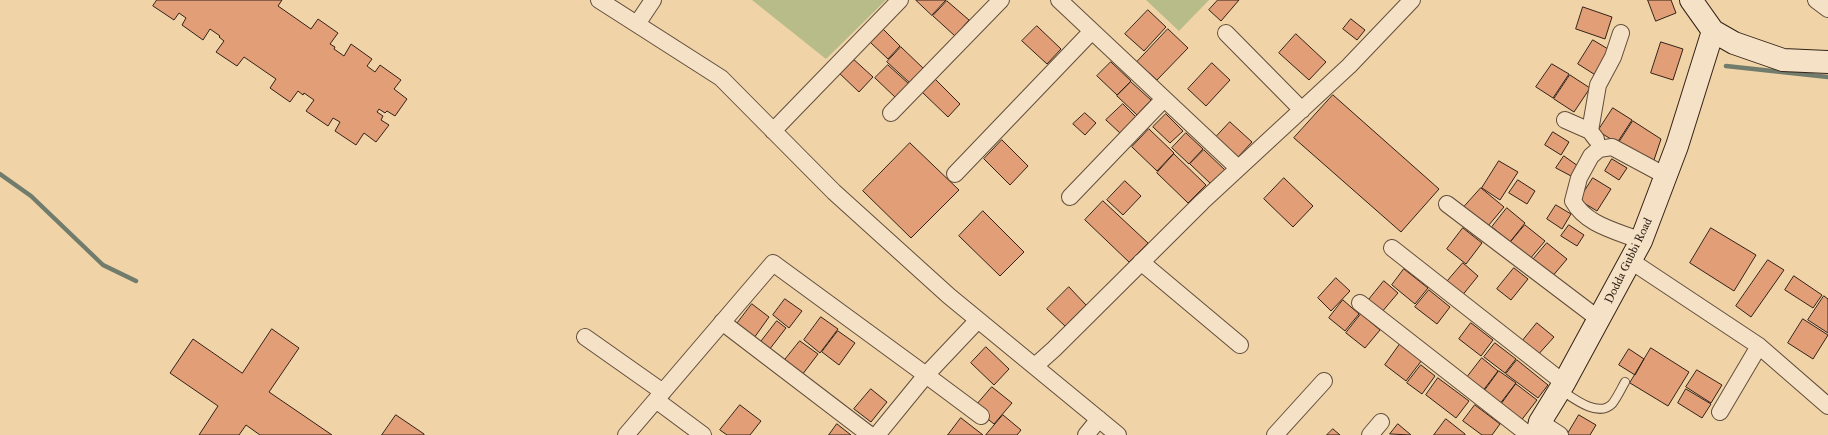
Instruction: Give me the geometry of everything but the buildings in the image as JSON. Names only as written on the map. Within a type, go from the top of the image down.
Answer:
[{"type":"main road","points":[[1690,0],[1713,31],[1734,43],[1783,60],[1828,62]]},
{"type":"main road","name":"Dodda Gubbi Road","points":[[1536,431],[1600,320],[1641,241],[1677,146],[1713,31]]},
{"type":"street","points":[[600,0],[721,78],[834,192],[949,296],[1118,435]]},
{"type":"street","points":[[637,24],[653,0]]},
{"type":"street","points":[[773,130],[900,0]]},
{"type":"street","points":[[891,113],[1001,0]]},
{"type":"street","points":[[1059,0],[1238,168]]},
{"type":"street","points":[[1035,366],[1238,168],[1350,66],[1412,0]]},
{"type":"street","points":[[1816,0],[1828,9]]},
{"type":"street","points":[[955,174],[1092,31]]},
{"type":"street","points":[[1226,33],[1302,110]]},
{"type":"street","points":[[1590,131],[1598,85],[1613,57],[1621,33]]},
{"type":"street","points":[[1070,197],[1164,99]]},
{"type":"street","points":[[1565,120],[1590,131],[1604,149]]},
{"type":"street","points":[[1641,241],[1589,220],[1577,209],[1573,201],[1579,178],[1591,156],[1599,149],[1612,147],[1666,176]]},
{"type":"street","points":[[1447,204],[1600,320]]},
{"type":"street","points":[[1392,248],[1562,387]]},
{"type":"street","points":[[1631,261],[1759,346],[1828,406]]},
{"type":"street","points":[[626,435],[773,262],[981,416]]},
{"type":"street","points":[[1141,262],[1240,345]]},
{"type":"street","points":[[1360,303],[1536,431],[1560,435]]},
{"type":"street","points":[[722,322],[878,434],[926,375],[978,320]]},
{"type":"street","points":[[585,337],[659,396],[703,435]]},
{"type":"street","points":[[1720,412],[1759,346]]},
{"type":"street","points":[[1275,435],[1324,381]]},
{"type":"street","points":[[1086,435],[1099,420]]},
{"type":"street","points":[[1370,435],[1381,422]]},
{"type":"lane","points":[[1562,387],[1578,401],[1594,409],[1605,408],[1612,404],[1625,382]]},
{"type":"green space","points":[[752,0],[886,0],[826,59]]},
{"type":"green space","points":[[1146,0],[1209,0],[1179,31]]},
{"type":"waterway","points":[[1726,66],[1828,77]]},
{"type":"waterway","points":[[0,174],[31,196],[103,265],[136,281]]}]
